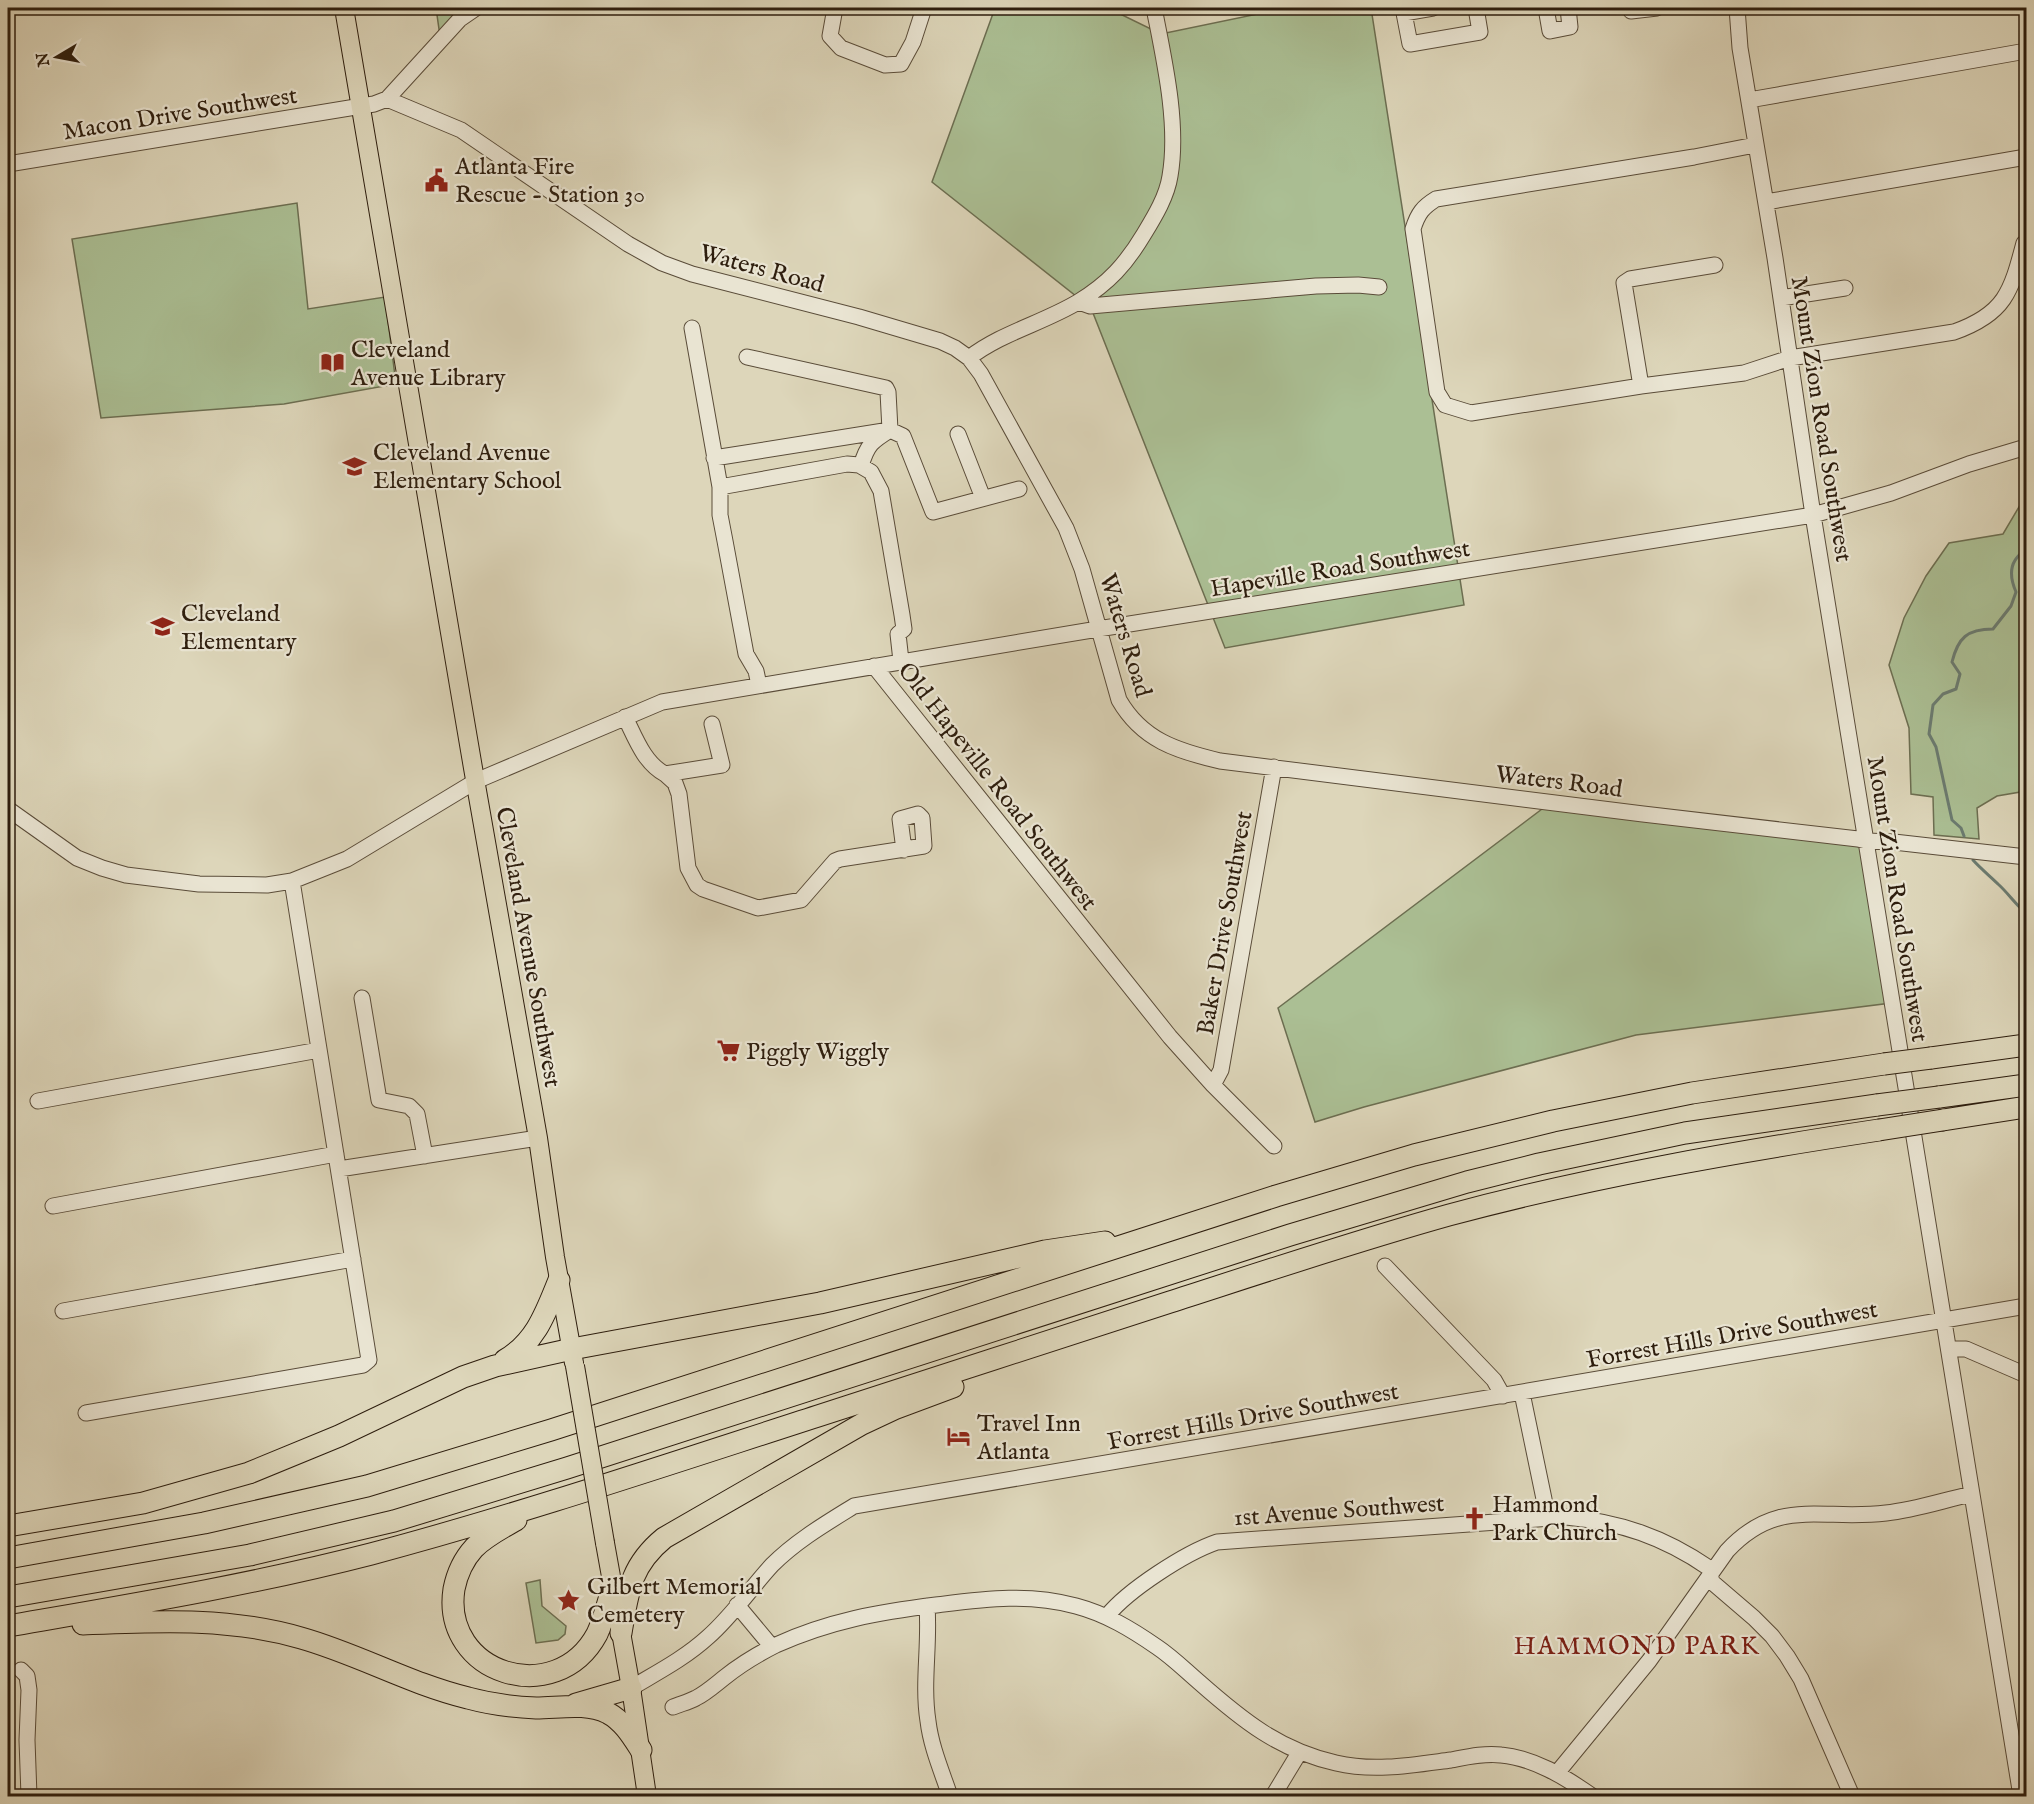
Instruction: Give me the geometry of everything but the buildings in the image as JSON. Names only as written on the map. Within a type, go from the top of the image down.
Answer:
[{"type":"highway","points":[[8,1558],[244,1515],[377,1483],[551,1430],[1140,1240],[1414,1155],[1553,1121],[1692,1093],[2026,1045]]},
{"type":"highway","points":[[8,1597],[241,1557],[394,1521],[567,1468],[1290,1235],[1467,1182],[1539,1164],[1686,1133],[2026,1085]]},
{"type":"highway","points":[[8,1627],[226,1587],[436,1536],[692,1458],[1248,1277],[1447,1216],[1632,1173],[1775,1146],[2026,1107]]},
{"type":"highway","points":[[495,1366],[573,1357],[1045,1251],[1094,1242],[1140,1240]]},
{"type":"highway","points":[[621,1633],[629,1585],[637,1567],[650,1550],[664,1538],[829,1442],[894,1408],[1168,1313],[1248,1277]]},
{"type":"highway","points":[[8,1526],[143,1503],[249,1473],[339,1436],[447,1384],[495,1366],[514,1355],[535,1334],[559,1280]]},
{"type":"highway","points":[[548,1502],[485,1539],[465,1560],[455,1585],[454,1611],[463,1638],[471,1650],[495,1669],[509,1674],[526,1677],[552,1673],[578,1658],[596,1634],[613,1586]]},
{"type":"highway","points":[[8,1553],[78,1545]]},
{"type":"highway","points":[[8,1627],[168,1620],[209,1621],[248,1626],[302,1638],[468,1698],[509,1706],[591,1708],[609,1714],[625,1727],[641,1750]]},
{"type":"highway","points":[[564,1707],[632,1688]]},
{"type":"main road","name":"Cleveland Avenue Southwest","points":[[344,8],[538,1138],[559,1280],[604,1543],[632,1688],[647,1797]]},
{"type":"street","points":[[387,99],[460,19],[476,8]]},
{"type":"street","points":[[835,8],[830,36],[841,48],[885,65],[901,64],[913,42],[924,8]]},
{"type":"street","points":[[969,358],[982,348],[1079,302],[1108,282],[1130,258],[1153,220],[1170,177],[1172,156],[1170,93],[1154,8]]},
{"type":"street","points":[[1433,8],[1404,13],[1410,44],[1480,32],[1476,8]]},
{"type":"street","points":[[1545,8],[1550,31],[1570,27],[1568,8]]},
{"type":"street","points":[[1630,8],[1631,10],[1658,8]]},
{"type":"street","name":"Mount Zion Road Southwest","points":[[1740,8],[1755,145],[2021,1797]]},
{"type":"street","points":[[1749,100],[2026,51]]},
{"type":"street","name":"Macon Drive Southwest","points":[[8,165],[360,107],[387,99]]},
{"type":"street","name":"Waters Road","points":[[387,99],[461,130],[498,153],[628,244],[662,263],[692,274],[859,317],[940,341],[969,358],[981,374],[1066,528],[1082,569],[1119,700],[1128,716],[1141,730],[1167,744],[1196,755],[1274,767],[1858,838],[1866,841],[2026,857]]},
{"type":"street","points":[[1755,145],[1695,157],[1436,199],[1423,207],[1413,228],[1437,392],[1445,405],[1471,413],[1641,386],[1744,373],[1790,358],[1954,332],[1975,325],[1993,312],[2007,295],[2015,277],[2024,243]]},
{"type":"street","points":[[1766,202],[2026,157]]},
{"type":"street","points":[[1641,386],[1624,282],[1630,279],[1715,265]]},
{"type":"street","points":[[1079,302],[1090,306],[1316,286],[1378,287]]},
{"type":"street","points":[[1781,298],[1845,288]]},
{"type":"street","points":[[692,328],[720,488],[720,515],[746,654],[757,678]]},
{"type":"street","points":[[747,357],[886,388],[890,430]]},
{"type":"street","points":[[714,458],[890,430],[903,436],[933,512],[1019,489]]},
{"type":"street","points":[[861,466],[866,450],[874,440],[890,430]]},
{"type":"street","points":[[958,434],[983,498]]},
{"type":"street","name":"Hapeville Road Southwest","points":[[874,666],[1814,516],[1891,493],[1970,464],[2026,447]]},
{"type":"street","points":[[720,488],[847,464],[861,466],[871,472],[881,491],[902,615],[904,629],[898,634],[901,661]]},
{"type":"street","name":"Old Hapeville Road Southwest","points":[[8,809],[77,858],[102,868],[126,874],[199,884],[267,885],[292,881],[347,859],[476,781],[662,702],[757,678],[874,666],[1170,1037],[1213,1085],[1274,1146]]},
{"type":"street","points":[[625,717],[640,749],[656,768],[675,783],[679,794],[688,868],[692,877],[703,889],[758,908],[801,900],[835,861],[904,850]]},
{"type":"street","points":[[665,774],[722,765],[712,724]]},
{"type":"street","name":"Baker Drive Southwest","points":[[1213,1085],[1221,1070],[1274,767]]},
{"type":"street","points":[[86,1413],[363,1365],[369,1360],[292,881]]},
{"type":"street","points":[[362,998],[379,1100],[409,1106],[417,1114],[425,1156]]},
{"type":"street","points":[[38,1101],[320,1050]]},
{"type":"street","points":[[339,1169],[538,1138]]},
{"type":"street","points":[[53,1206],[336,1154]]},
{"type":"street","points":[[63,1311],[353,1259]]},
{"type":"street","points":[[1385,1266],[1494,1380],[1503,1396]]},
{"type":"street","name":"Forrest Hills Drive Southwest","points":[[632,1688],[679,1660],[708,1637],[772,1565],[792,1546],[854,1506],[2026,1306]]},
{"type":"street","points":[[1949,1349],[1966,1349],[2026,1375]]},
{"type":"street","points":[[1522,1393],[1545,1498],[1547,1518]]},
{"type":"street","points":[[1557,1773],[1649,1661],[1727,1551],[1739,1538],[1757,1525],[1775,1518],[1800,1514],[1887,1513],[1972,1494]]},
{"type":"street","name":"1st Avenue Southwest","points":[[1107,1616],[1118,1602],[1186,1555],[1217,1542],[1566,1517],[1592,1520],[1639,1531],[1691,1555],[1709,1568],[1712,1582],[1772,1636],[1801,1679],[1852,1797]]},
{"type":"street","points":[[673,1707],[697,1698],[736,1668],[772,1647],[805,1632],[845,1619],[927,1606],[994,1598],[1027,1597],[1075,1606],[1107,1616],[1125,1625],[1162,1650],[1260,1732],[1299,1753],[1338,1764],[1379,1768],[1482,1755],[1501,1755],[1523,1759],[1557,1773],[1592,1797]]},
{"type":"street","points":[[737,1605],[772,1647]]},
{"type":"street","points":[[927,1606],[928,1722],[934,1749],[950,1797]]},
{"type":"street","points":[[21,1670],[27,1676],[29,1690],[27,1740],[29,1797]]},
{"type":"street","points":[[1273,1797],[1299,1753]]},
{"type":"green space","points":[[436,8],[485,8],[441,43]]},
{"type":"green space","points":[[995,8],[1108,8],[1161,34],[1287,8],[1371,8],[1464,605],[1225,648],[1091,308],[932,182]]},
{"type":"green space","points":[[297,203],[308,309],[385,297],[396,384],[284,404],[101,418],[72,239]]},
{"type":"green space","points":[[2026,495],[2026,791],[1997,796],[1977,808],[1979,839],[1934,835],[1933,797],[1911,794],[1909,728],[1889,665],[1904,618],[1926,576],[1949,543],[2003,534]]},
{"type":"green space","points":[[1554,800],[1869,845],[1891,1003],[1636,1035],[1315,1122],[1278,1008]]},
{"type":"green space","points":[[540,1580],[542,1606],[566,1626],[565,1634],[558,1640],[536,1643],[526,1583]]},
{"type":"waterway","points":[[1964,836],[1961,828],[1952,820],[1936,747],[1929,734],[1933,705],[1943,694],[1956,689],[1960,674],[1952,662],[1961,641],[1970,633],[1993,629],[2011,606],[2016,592],[2012,580],[2012,569],[2016,559],[2026,550]]},
{"type":"waterway","points":[[1973,860],[2026,913]]},
{"type":"place","name":"Atlanta Fire Rescue - Station 30","points":[[437,180]]},
{"type":"place","name":"Cleveland Avenue Library","points":[[333,363]]},
{"type":"place","name":"Cleveland Avenue Elementary School","points":[[355,466]]},
{"type":"place","name":"Cleveland Elementary","points":[[163,627]]},
{"type":"place","name":"Piggly Wiggly","points":[[728,1051]]},
{"type":"place","name":"Travel Inn Atlanta","points":[[959,1437]]},
{"type":"place","name":"Hammond Park Church","points":[[1474,1518]]},
{"type":"place","name":"Gilbert Memorial Cemetery","points":[[569,1600]]},
{"type":"district","name":"HAMMOND PARK","points":[[1637,1645]]}]
